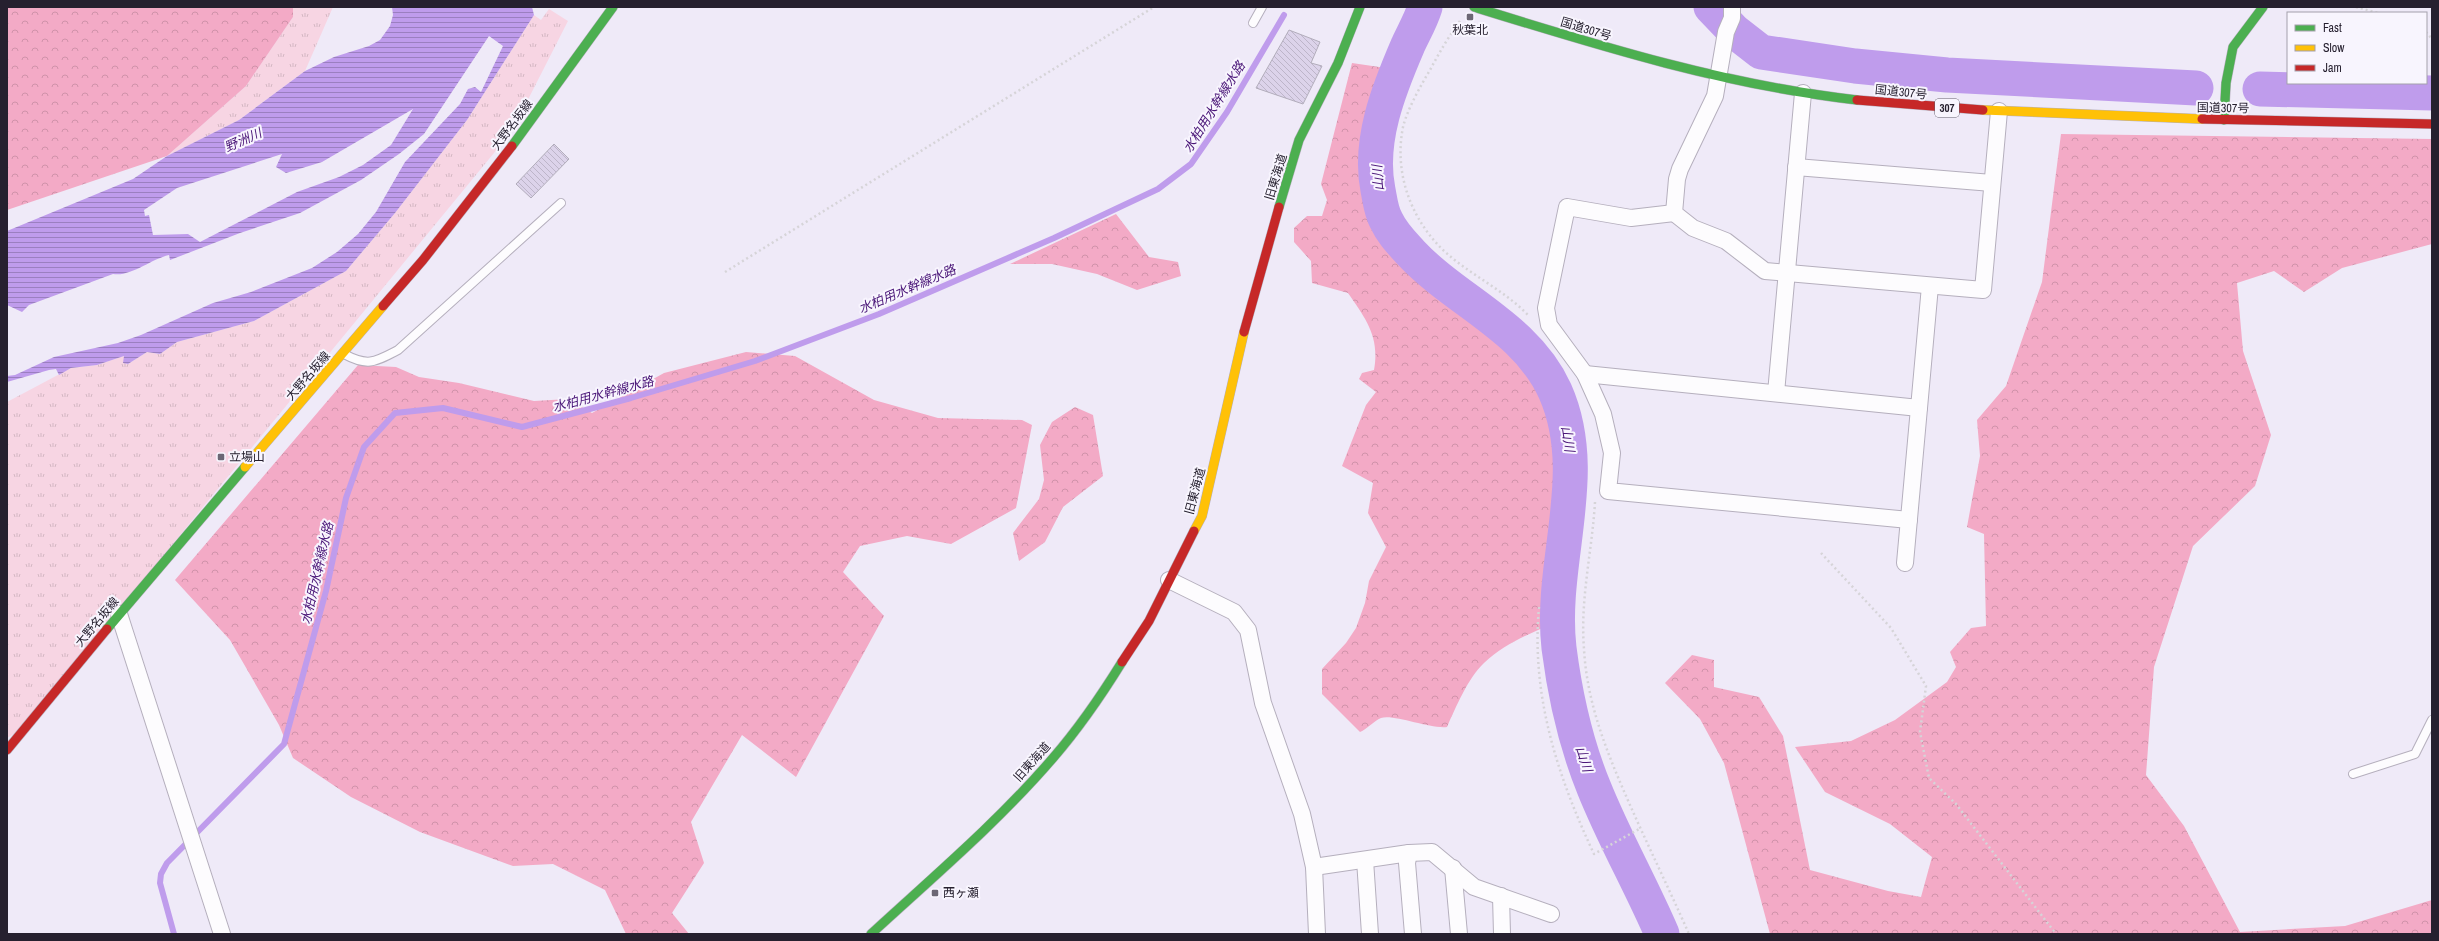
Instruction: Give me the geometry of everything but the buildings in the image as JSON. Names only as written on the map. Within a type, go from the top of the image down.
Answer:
[{"type":"main road","name":"大野名坂線","points":[[7,750],[119,614],[423,260],[526,128],[613,7]]},
{"type":"main road","name":"旧東海道","points":[[871,934],[1001,814],[1053,758],[1096,702],[1149,621],[1202,516],[1249,308],[1299,140],[1338,63],[1360,7]]},
{"type":"main road","name":"国道307号","points":[[1474,7],[1616,51],[1720,77],[1803,92],[1901,105],[1999,111],[2224,120],[2432,124]]},
{"type":"main road","points":[[2224,120],[2226,84],[2233,48],[2261,8]]},
{"type":"street","points":[[1674,213],[1676,179],[1715,96],[1720,77],[1726,32],[1732,12]]},
{"type":"street","points":[[1776,393],[1803,92]]},
{"type":"street","points":[[1909,520],[1608,491],[1612,453],[1603,414],[1585,374],[1549,325],[1546,308],[1567,207],[1631,218],[1674,213],[1693,228],[1736,248],[1765,271],[1983,290],[1999,111]]},
{"type":"street","points":[[1796,167],[1992,183]]},
{"type":"street","points":[[1905,563],[1930,286]]},
{"type":"street","points":[[1585,374],[1919,408]]},
{"type":"street","points":[[1169,580],[1234,612],[1248,630],[1263,703],[1302,814],[1314,867],[1317,934]]},
{"type":"street","points":[[119,614],[222,934]]},
{"type":"street","points":[[1314,867],[1409,853],[1432,852],[1474,887],[1551,914]]},
{"type":"street","points":[[1409,853],[1407,862],[1413,934]]},
{"type":"street","points":[[1365,860],[1370,934]]},
{"type":"street","points":[[1453,868],[1459,934]]},
{"type":"street","points":[[1500,896],[1502,934]]},
{"type":"lane","points":[[1254,23],[1262,7]]},
{"type":"lane","points":[[344,353],[358,361],[375,362],[398,350],[561,204]]},
{"type":"lane","points":[[2354,774],[2416,754],[2432,720]]},
{"type":"path","points":[[725,272],[1154,7]]},
{"type":"path","points":[[2356,7],[2374,12]]},
{"type":"path","points":[[1463,17],[1424,81],[1403,126],[1401,158],[1404,186],[1413,209],[1427,232],[1442,249],[1531,317]]},
{"type":"path","points":[[1595,494],[1584,586],[1583,621],[1589,693],[1606,751],[1689,934]]},
{"type":"path","points":[[1821,553],[1891,628],[1926,686],[1920,732],[1929,778],[1956,804],[2056,934]]},
{"type":"path","points":[[1539,607],[1537,629],[1539,683],[1551,739],[1562,780],[1594,854],[1641,828]]},
{"type":"green space","points":[[7,7],[293,7],[293,17],[246,86],[167,156],[7,210]]},
{"type":"green space","points":[[293,7],[333,7],[305,71],[239,120],[167,156],[246,86],[293,17]]},
{"type":"green space","points":[[549,9],[568,21],[512,131],[19,731],[7,738],[7,402],[71,368],[97,365],[124,356],[128,364],[147,352],[160,354],[177,342],[254,321],[346,271],[395,213],[467,120],[534,15],[541,20]]},
{"type":"green space","points":[[1352,63],[1386,68],[1364,142],[1371,207],[1387,238],[1408,266],[1427,286],[1490,326],[1512,346],[1550,394],[1561,423],[1566,446],[1565,482],[1549,574],[1547,626],[1506,646],[1478,669],[1458,702],[1447,727],[1431,726],[1387,717],[1378,719],[1360,732],[1322,694],[1322,669],[1346,643],[1356,628],[1365,603],[1369,581],[1386,547],[1368,513],[1373,483],[1342,466],[1366,405],[1376,392],[1359,379],[1362,373],[1374,370],[1375,348],[1373,338],[1366,320],[1348,293],[1312,283],[1311,261],[1294,242],[1294,228],[1307,216],[1322,216],[1327,200],[1321,184]]},
{"type":"green space","points":[[2061,134],[2432,139],[2432,244],[2342,268],[2304,292],[2274,271],[2237,283],[2243,351],[2271,435],[2255,486],[2193,546],[2154,667],[2146,775],[2184,826],[2240,932],[2345,926],[2432,900],[2432,934],[1770,934],[1724,763],[1700,719],[1665,683],[1692,655],[1714,660],[1714,687],[1759,697],[1783,736],[1810,870],[1888,891],[1921,897],[1932,857],[1890,824],[1825,792],[1795,747],[1851,741],[1895,720],[1947,682],[1956,667],[1950,652],[1971,628],[1986,626],[1984,534],[1967,527],[1980,456],[1977,420],[2006,386],[2042,282]]},
{"type":"green space","points":[[1116,214],[1149,257],[1178,262],[1181,276],[1137,290],[1097,274],[1052,264],[1010,264]]},
{"type":"green space","points":[[746,352],[795,356],[874,400],[938,418],[1022,420],[1032,425],[1016,508],[951,544],[907,536],[860,546],[843,572],[884,616],[796,777],[742,735],[691,822],[704,863],[672,913],[689,934],[626,934],[605,890],[553,864],[513,866],[420,832],[351,797],[293,758],[279,725],[230,640],[175,580],[358,365],[396,367],[419,377],[459,383],[534,401],[568,399],[592,413],[664,373]]},
{"type":"green space","points":[[1075,407],[1093,415],[1103,476],[1063,507],[1045,542],[1019,561],[1013,533],[1039,499],[1044,480],[1040,445],[1052,422]]},
{"type":"water","name":"野洲川","points":[[392,7],[532,7],[534,15],[467,120],[395,213],[346,271],[254,321],[177,342],[160,354],[147,352],[128,364],[123,363],[124,356],[97,365],[71,368],[59,375],[56,369],[7,382],[7,376],[15,375],[54,357],[118,343],[141,335],[213,303],[251,292],[312,268],[337,252],[358,234],[376,212],[405,162],[460,104],[468,89],[475,87],[481,92],[503,46],[489,36],[424,134],[399,154],[361,180],[300,213],[240,233],[170,260],[169,255],[127,273],[113,274],[29,305],[22,312],[7,305],[7,231],[133,179],[167,156],[239,120],[305,71],[334,57],[369,46],[380,40],[390,26],[393,15]],"holes":[[[413,109],[391,145],[363,165],[339,177],[297,192],[200,242],[188,234],[153,235],[149,215],[145,216],[144,210],[177,188],[282,154],[276,167],[286,173],[322,162]]]},
{"type":"waterway","name":"山川","points":[[1425,7],[1394,79],[1378,134],[1376,172],[1384,217],[1397,237],[1429,270],[1509,332],[1527,349],[1542,369],[1555,391],[1565,422],[1570,454],[1570,486],[1559,583],[1557,616],[1559,648],[1564,684],[1577,737],[1594,788],[1662,934]]},
{"type":"waterway","points":[[1711,7],[1734,31],[1761,52],[1855,66],[1947,75],[2196,88]]},
{"type":"waterway","name":"水柏用水幹線水路","points":[[174,934],[160,883],[161,874],[167,863],[284,744],[326,591],[346,498],[364,447],[395,413],[443,408],[522,427],[631,398],[755,361],[879,314],[1054,238],[1158,189],[1191,164],[1227,112],[1284,15]]},
{"type":"waterway","points":[[2260,89],[2432,93]]},
{"type":"traffic: fast","points":[[512,146],[613,7]]},
{"type":"traffic: fast","points":[[1279,207],[1299,140],[1338,63],[1360,7]]},
{"type":"traffic: fast","points":[[1474,7],[1616,50],[1711,74],[1759,85],[1857,100]]},
{"type":"traffic: fast","points":[[2224,120],[2226,83],[2233,47],[2263,7]]},
{"type":"traffic: fast","points":[[107,629],[245,467]]},
{"type":"traffic: fast","points":[[871,934],[965,849],[1032,782],[1063,747],[1098,699],[1122,662]]},
{"type":"traffic: slow","points":[[1983,110],[2202,119]]},
{"type":"traffic: slow","points":[[245,467],[383,306]]},
{"type":"traffic: slow","points":[[1194,531],[1202,516],[1244,332]]},
{"type":"traffic: jam","points":[[1857,100],[1983,110]]},
{"type":"traffic: jam","points":[[2202,119],[2432,124]]},
{"type":"traffic: jam","points":[[383,306],[423,260],[512,146]]},
{"type":"traffic: jam","points":[[1244,332],[1279,207]]},
{"type":"traffic: jam","points":[[1122,662],[1149,621],[1194,531]]},
{"type":"traffic: jam","points":[[7,750],[107,629]]},
{"type":"place","name":"秋葉北","points":[[1470,17]]},
{"type":"place","name":"立場山","points":[[221,457]]},
{"type":"place","name":"西ヶ瀬","points":[[935,893]]}]
